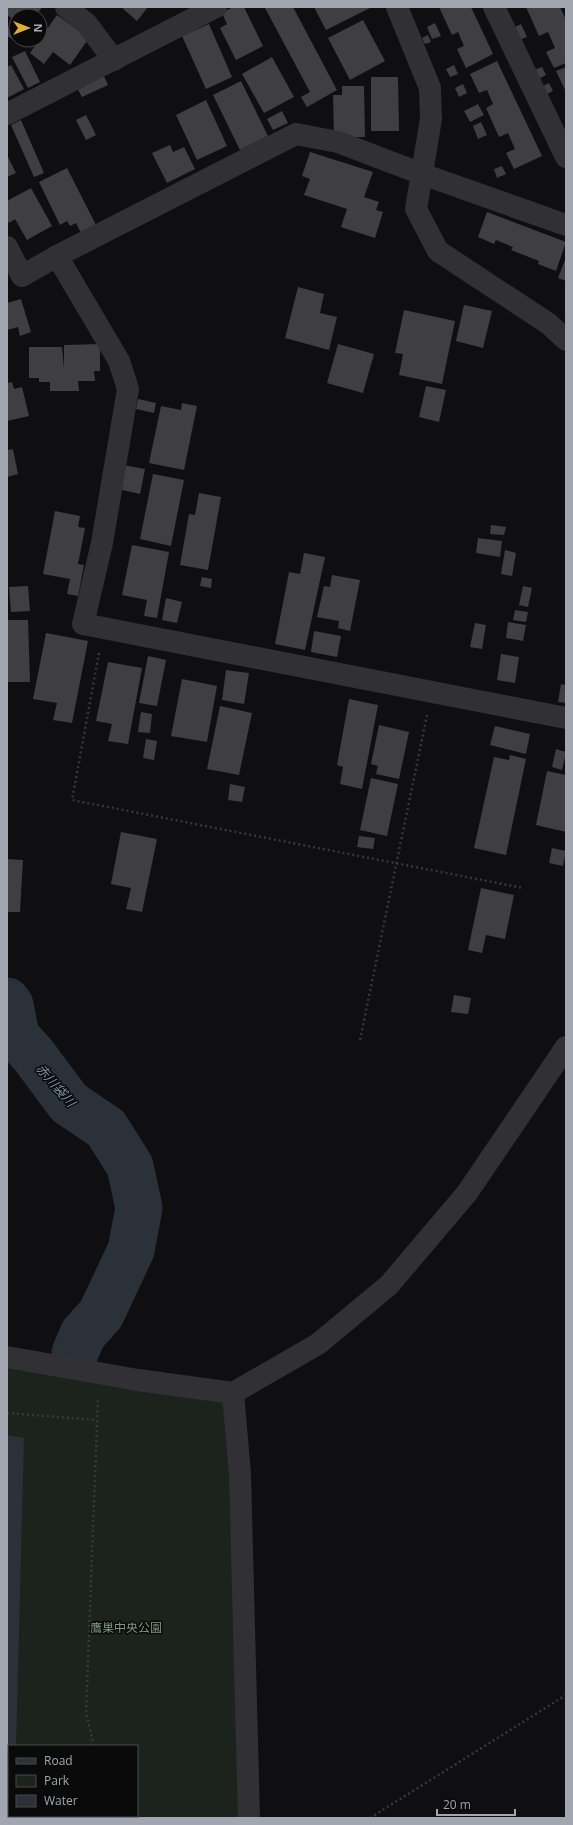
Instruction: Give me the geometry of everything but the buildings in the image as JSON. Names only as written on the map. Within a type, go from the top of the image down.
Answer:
[{"type":"street","points":[[66,7],[86,23],[114,60]]},
{"type":"street","points":[[397,7],[430,88],[431,119],[416,209],[438,251],[549,324],[566,340]]},
{"type":"street","points":[[494,7],[566,157]]},
{"type":"street","points":[[7,114],[114,60],[203,9]]},
{"type":"street","points":[[7,247],[22,276],[57,256],[296,134],[338,142],[422,174],[566,225]]},
{"type":"street","points":[[57,256],[119,361],[128,389],[102,543],[83,624],[566,718]]},
{"type":"street","points":[[7,1357],[138,1380],[233,1393],[318,1344],[389,1285],[468,1193],[566,1047]]},
{"type":"street","points":[[233,1393],[240,1474],[249,1818]]},
{"type":"path","points":[[103,627],[72,800],[523,888]]},
{"type":"path","points":[[360,1040],[398,864],[432,691]]},
{"type":"path","points":[[94,1745],[86,1713],[99,1373]]},
{"type":"path","points":[[7,1413],[97,1420]]},
{"type":"path","points":[[370,1818],[566,1696]]},
{"type":"green space","name":"鷹巣中央公園","points":[[7,1357],[233,1393],[249,1818],[7,1818]]},
{"type":"water","points":[[7,1435],[24,1438],[16,1745],[8,1745],[8,1817],[38,1818],[7,1818]]},
{"type":"waterway","name":"赤川袋川","points":[[7,1001],[10,1005],[16,1036],[34,1056],[69,1103],[106,1128],[130,1166],[139,1208],[131,1250],[101,1314],[83,1334],[75,1353]]}]
